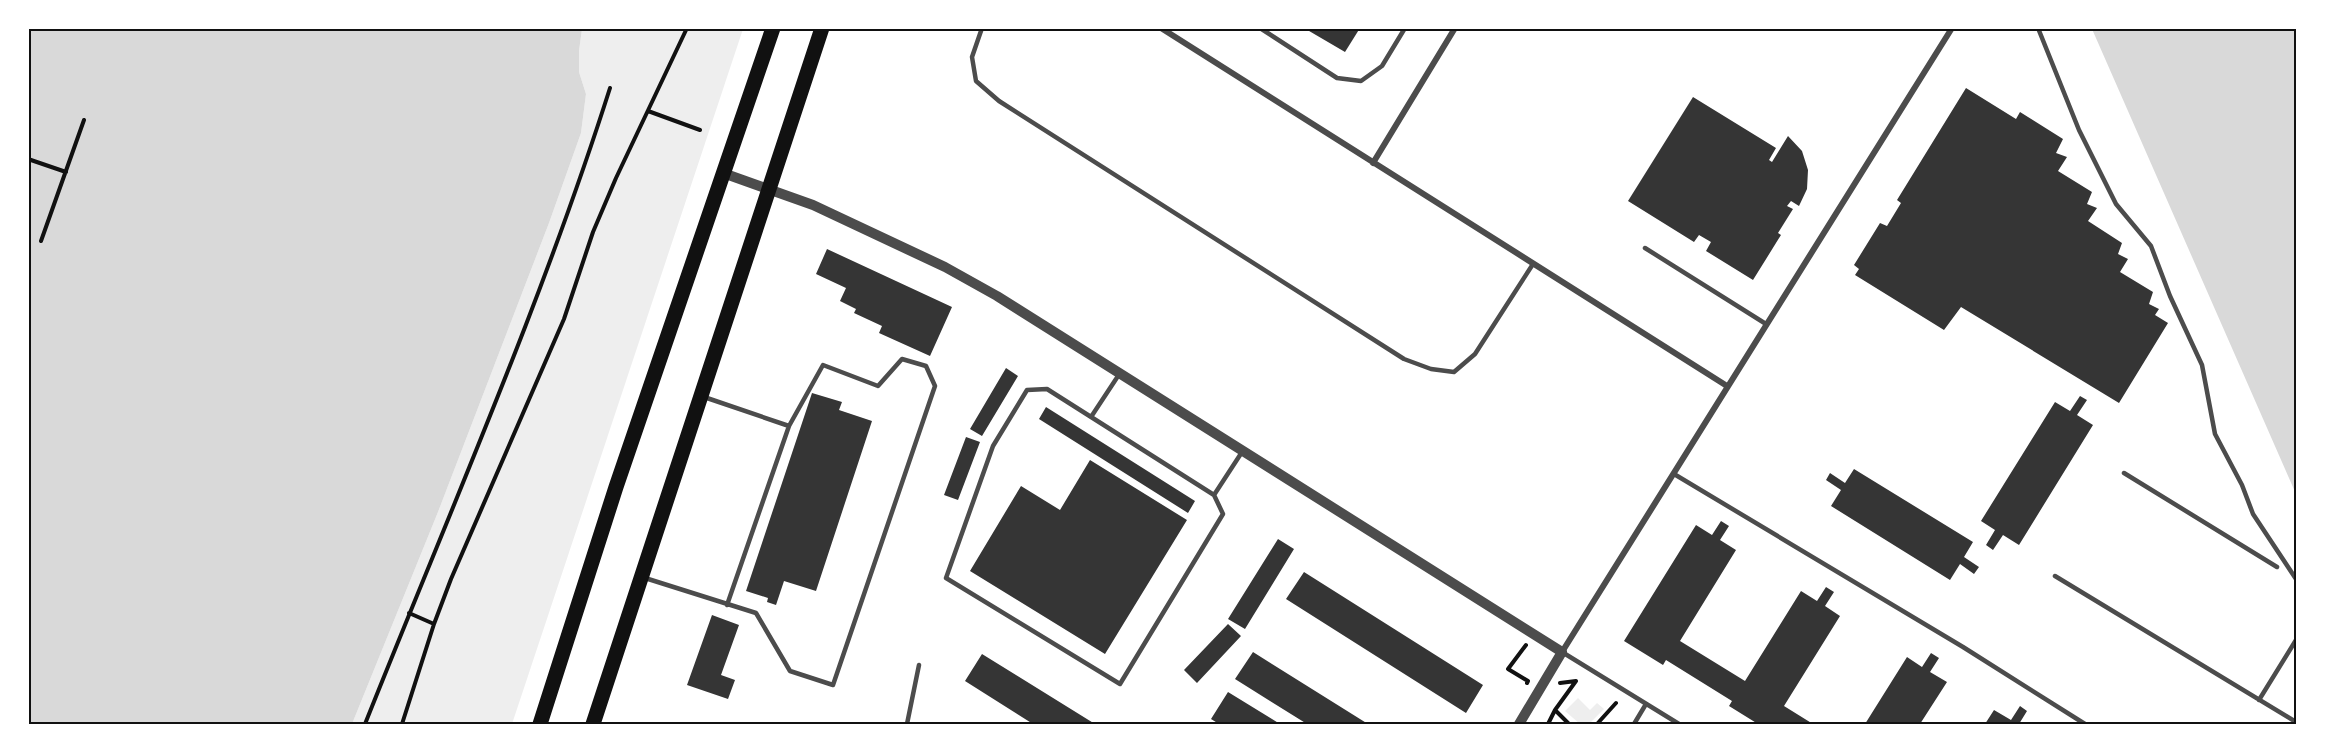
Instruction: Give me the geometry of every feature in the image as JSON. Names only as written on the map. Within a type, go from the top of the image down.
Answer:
[{"type":"main road","points":[[540,724],[613,499],[773,28]]},
{"type":"main road","points":[[593,724],[822,28]]},
{"type":"street","points":[[1161,28],[1726,386]]},
{"type":"street","points":[[1373,163],[1455,28]]},
{"type":"street","points":[[1519,724],[1726,386],[1952,28]]},
{"type":"street","points":[[723,173],[813,205],[945,267],[997,296],[1562,652]]},
{"type":"lane","points":[[982,28],[972,57],[976,81],[999,100],[1404,359],[1431,369],[1454,372],[1475,354],[1533,264]]},
{"type":"lane","points":[[1260,28],[1337,78],[1361,81],[1382,66],[1405,28]]},
{"type":"lane","points":[[2038,28],[2079,130],[2116,204],[2151,246],[2170,296],[2202,366],[2215,434],[2242,485],[2253,514],[2296,579]]},
{"type":"lane","points":[[1645,248],[1766,324]]},
{"type":"lane","points":[[642,577],[727,605],[756,613],[790,671],[833,685],[935,386],[926,366],[902,359],[878,386],[824,365],[789,426],[727,605]]},
{"type":"lane","points":[[1091,417],[1120,373]]},
{"type":"lane","points":[[1047,389],[1091,417],[1214,495],[1223,514],[1120,684],[946,578],[993,446],[1027,390],[1047,389]]},
{"type":"lane","points":[[701,396],[789,426]]},
{"type":"lane","points":[[1214,495],[1243,451]]},
{"type":"lane","points":[[2124,473],[2277,567]]},
{"type":"lane","points":[[1674,474],[1962,647],[2085,724]]},
{"type":"lane","points":[[2055,576],[2296,723]]},
{"type":"lane","points":[[2259,700],[2296,640]]},
{"type":"lane","points":[[1562,652],[1679,724]]},
{"type":"lane","points":[[906,724],[919,665]]},
{"type":"lane","points":[[1634,724],[1646,704]]},
{"type":"path","points":[[402,724],[434,624],[471,532],[564,319],[593,232],[687,28]]},
{"type":"path","points":[[365,724],[537,300],[610,88]]},
{"type":"path","points":[[648,111],[700,130]]},
{"type":"path","points":[[41,241],[84,120]]},
{"type":"path","points":[[28,159],[66,172]]},
{"type":"path","points":[[409,613],[434,624]]},
{"type":"path","points":[[1523,690],[1528,681],[1509,669],[1527,644]]},
{"type":"path","points":[[1548,724],[1555,710],[1581,675]]},
{"type":"path","points":[[1556,683],[1576,681]]},
{"type":"path","points":[[1597,724],[1616,703]]},
{"type":"path","points":[[1555,710],[1569,724]]},
{"type":"shaded area","points":[[28,29],[582,29],[579,72],[586,94],[581,133],[549,223],[438,512],[352,724],[29,724]]},
{"type":"shaded area","points":[[582,29],[743,29],[512,724],[352,724],[438,512],[549,223],[581,133],[586,94],[579,72]]},
{"type":"shaded area","points":[[2092,29],[2296,29],[2296,494]]},
{"type":"shaded area","points":[[1578,698],[1590,710],[1597,703],[1604,709],[1589,724],[1580,724],[1565,711]]},
{"type":"building","points":[[1304,28],[1360,28],[1345,52]]},
{"type":"building","points":[[1966,88],[2016,119],[2020,112],[2063,139],[2056,153],[2067,157],[2058,171],[2092,192],[2087,204],[2097,208],[2088,221],[2122,243],[2118,254],[2128,259],[2120,272],[2153,292],[2149,304],[2159,309],[2155,315],[2168,323],[2119,403],[1961,307],[1944,330],[1855,275],[1859,269],[1854,265],[1880,223],[1887,226],[1901,203],[1897,200]]},
{"type":"building","points":[[1693,97],[1776,148],[1769,160],[1772,162],[1788,136],[1802,151],[1808,170],[1807,189],[1799,206],[1791,201],[1787,206],[1793,209],[1778,233],[1781,235],[1753,280],[1706,251],[1711,242],[1699,235],[1694,242],[1628,201]]},
{"type":"building","points":[[827,249],[952,307],[930,356],[879,333],[882,326],[854,313],[856,309],[840,301],[846,288],[816,274]]},
{"type":"building","points":[[1006,368],[1018,376],[982,436],[970,429]]},
{"type":"building","points":[[812,393],[842,402],[839,410],[872,421],[816,591],[784,581],[776,605],[767,602],[768,598],[746,591]]},
{"type":"building","points":[[2080,396],[2087,400],[2077,415],[2093,425],[2019,545],[2003,535],[1993,550],[1986,545],[1995,530],[1981,521],[2055,402],[2070,411]]},
{"type":"building","points":[[1046,407],[1195,501],[1188,513],[1039,419]]},
{"type":"building","points":[[966,437],[980,442],[958,500],[944,495]]},
{"type":"building","points":[[1090,460],[1187,520],[1105,654],[970,571],[1021,486],[1060,510]]},
{"type":"building","points":[[1854,469],[1973,542],[1964,557],[1979,567],[1974,574],[1960,564],[1950,580],[1831,506],[1841,490],[1826,480],[1830,473],[1845,483]]},
{"type":"building","points":[[1721,521],[1729,526],[1720,540],[1736,550],[1680,641],[1745,681],[1801,591],[1817,601],[1826,587],[1834,592],[1825,606],[1840,616],[1784,706],[1813,724],[1758,724],[1729,706],[1732,701],[1666,660],[1663,665],[1624,641],[1696,525],[1712,535]]},
{"type":"building","points":[[1278,539],[1294,549],[1245,629],[1228,619]]},
{"type":"building","points":[[1304,572],[1483,685],[1466,713],[1286,599]]},
{"type":"building","points":[[712,615],[739,625],[721,675],[735,680],[728,699],[687,685]]},
{"type":"building","points":[[1228,624],[1241,636],[1197,683],[1184,670]]},
{"type":"building","points":[[1253,652],[1368,724],[1307,724],[1235,679]]},
{"type":"building","points":[[1931,653],[1939,658],[1930,672],[1947,682],[1920,724],[1865,724],[1907,657],[1922,667]]},
{"type":"building","points":[[982,654],[1095,724],[1033,724],[965,681]]},
{"type":"building","points":[[1228,692],[1280,724],[1219,724],[1211,719]]},
{"type":"building","points":[[2020,706],[2027,711],[2019,724],[1985,724],[1994,710],[2011,720]]}]
